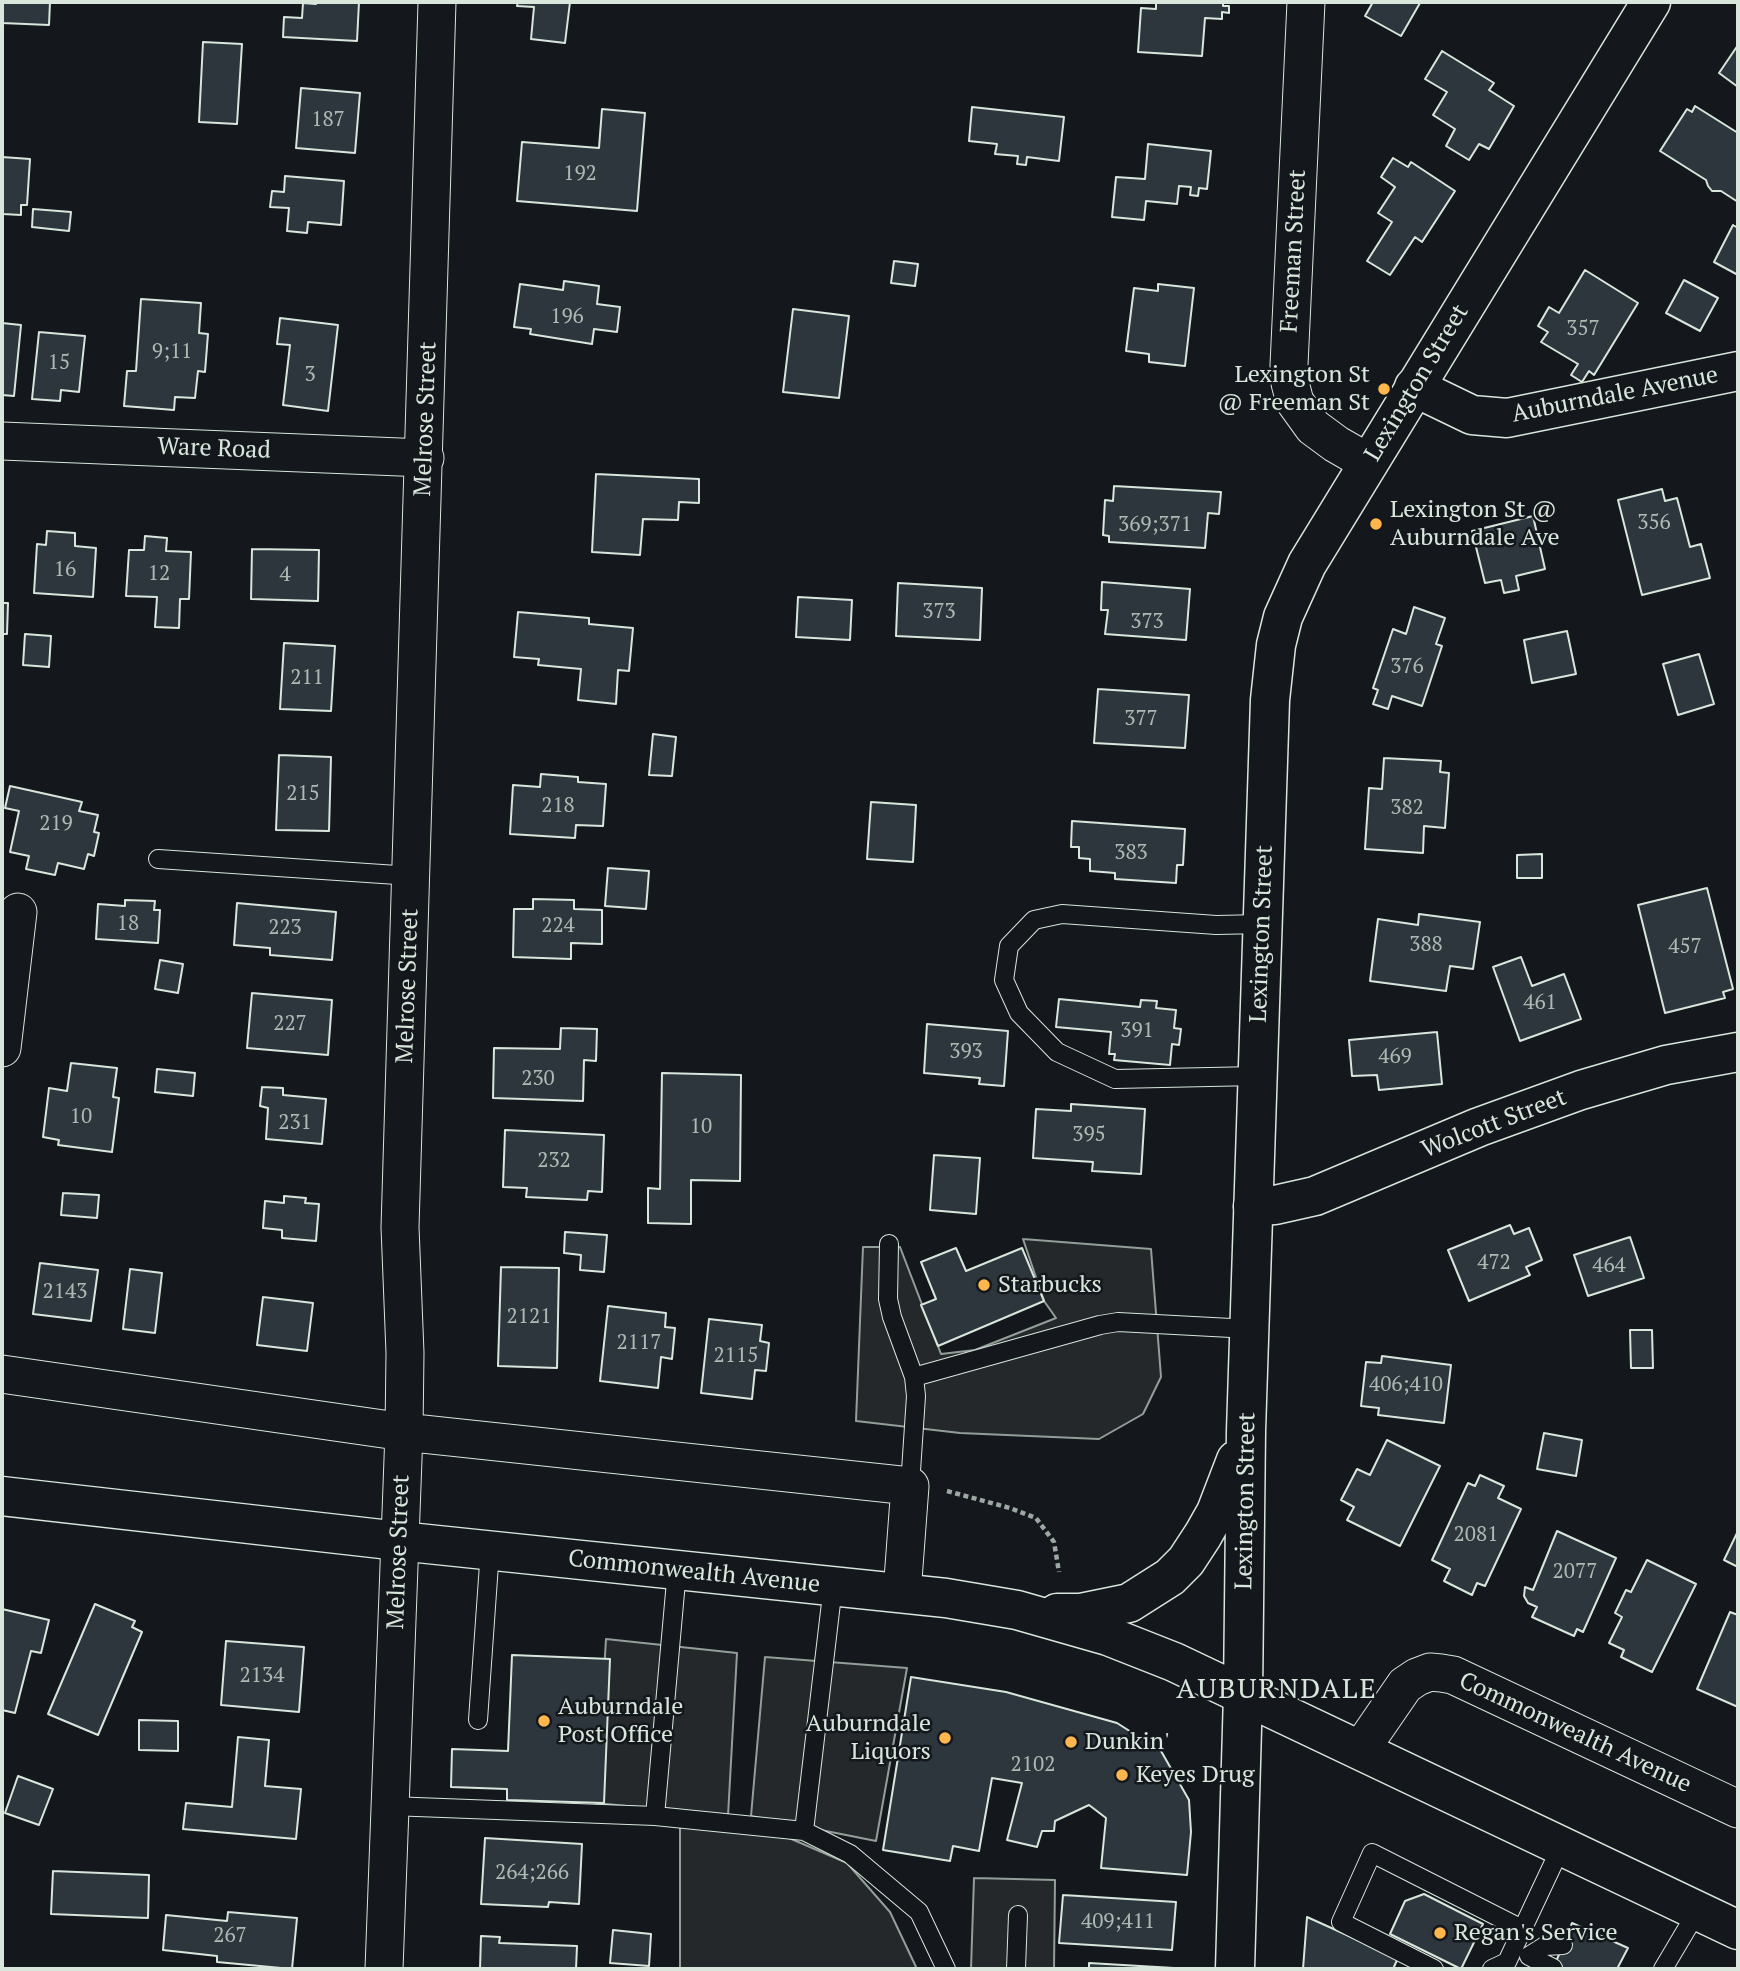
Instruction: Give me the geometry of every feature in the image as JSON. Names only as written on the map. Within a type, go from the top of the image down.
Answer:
[{"type":"main road","name":"Lexington Street","points":[[1235,1969],[1243,1694],[1246,1431],[1270,700],[1276,645],[1293,591],[1651,2]]},
{"type":"main road","name":"Auburndale Avenue","points":[[1415,387],[1472,415],[1507,418],[1738,371]]},
{"type":"main road","name":"Wolcott Street","points":[[1253,1206],[1275,1205],[1315,1196],[1479,1126],[1580,1090],[1666,1065],[1738,1052]]},
{"type":"main road","points":[[1017,1610],[1053,1613],[1104,1609],[1129,1603],[1170,1577],[1186,1561],[1216,1512],[1246,1431]]},
{"type":"main road","name":"Commonwealth Avenue","points":[[2,1496],[399,1541],[902,1593],[1017,1610],[1108,1636],[1174,1662],[1738,1930]]},
{"type":"street","name":"Melrose Street","points":[[383,1969],[404,1432],[405,1353],[401,1227],[437,2]]},
{"type":"street","name":"Freeman Street","points":[[1306,2],[1290,383],[1295,402],[1313,427],[1369,463]]},
{"type":"street","name":"Ware Road","points":[[2,441],[425,458]]},
{"type":"street","points":[[2,1048],[19,912]]},
{"type":"street","points":[[2,1374],[404,1432],[909,1486],[902,1593]]},
{"type":"street","name":"Commonwealth Avenue","points":[[1360,1749],[1405,1685],[1430,1672],[1441,1672],[1453,1675],[1738,1809]]},
{"type":"lane","points":[[158,859],[412,876]]},
{"type":"lane","points":[[1257,1076],[1115,1079],[1057,1052],[1019,1013],[1004,981],[1009,946],[1034,920],[1062,914],[1216,925],[1262,924]]},
{"type":"lane","points":[[889,1244],[888,1299],[914,1377],[916,1415],[909,1486]]},
{"type":"lane","points":[[914,1377],[1118,1322],[1250,1329]]},
{"type":"lane","points":[[478,1720],[489,1550]]},
{"type":"lane","points":[[654,1816],[677,1570]]},
{"type":"lane","points":[[804,1830],[834,1586]]},
{"type":"lane","points":[[390,1807],[654,1816],[804,1830],[850,1854],[919,1912],[946,1969]]},
{"type":"lane","points":[[1524,1957],[1521,1929],[1562,1845]]},
{"type":"lane","points":[[1434,1969],[1341,1923],[1372,1853],[1521,1929]]},
{"type":"lane","points":[[1663,1969],[1698,1910]]},
{"type":"lane","points":[[1016,1969],[1018,1915]]},
{"type":"lane","points":[[1492,1969],[1524,1957],[1545,1945],[1563,1945]]},
{"type":"lane","points":[[1524,1957],[1553,1968]]},
{"type":"path","points":[[909,1486],[958,1493],[1036,1518],[1054,1542],[1059,1572]]},
{"type":"shaded area","points":[[1023,1239],[1151,1249],[1161,1377],[1143,1414],[1099,1439],[960,1433],[856,1421],[863,1247],[900,1247],[941,1354],[975,1350],[1056,1318],[1044,1301]]},
{"type":"shaded area","points":[[606,1639],[737,1653],[728,1816],[596,1803]]},
{"type":"shaded area","points":[[765,1657],[907,1668],[876,1841],[751,1816]]},
{"type":"shaded area","points":[[680,1826],[789,1838],[847,1863],[890,1912],[917,1969],[680,1969]]},
{"type":"shaded area","points":[[974,1878],[1055,1880],[1054,1969],[971,1969]]},
{"type":"building","points":[[2,2],[50,2],[49,25],[2,23]]},
{"type":"building","points":[[359,2],[357,41],[283,37],[284,17],[302,18],[303,3]]},
{"type":"building","points":[[518,2],[570,2],[565,43],[531,39],[534,7],[517,6]]},
{"type":"building","points":[[1156,2],[1223,2],[1223,6],[1229,6],[1229,13],[1222,12],[1222,19],[1205,18],[1202,56],[1138,52],[1141,8],[1156,9]]},
{"type":"building","points":[[1373,2],[1420,3],[1401,36],[1365,16]]},
{"type":"building","points":[[203,42],[242,44],[237,124],[199,122]]},
{"type":"building","points":[[1738,45],[1738,87],[1719,73]]},
{"type":"building","points":[[1442,51],[1494,83],[1489,90],[1514,106],[1489,149],[1479,144],[1469,160],[1446,146],[1455,129],[1433,115],[1447,92],[1425,79]]},
{"type":"building","points":[[301,88],[360,93],[355,153],[296,148]]},
{"type":"building","points":[[1695,106],[1738,133],[1738,202],[1721,191],[1712,191],[1706,180],[1660,151],[1687,109],[1692,112]]},
{"type":"building","points":[[972,107],[1064,117],[1059,161],[1027,157],[1026,165],[1017,164],[1018,156],[995,154],[997,144],[969,141]]},
{"type":"building","points":[[602,109],[645,113],[637,211],[517,201],[522,142],[599,148]]},
{"type":"building","points":[[1148,144],[1211,151],[1207,189],[1199,188],[1198,196],[1190,195],[1191,187],[1179,186],[1177,204],[1146,201],[1144,220],[1112,217],[1116,177],[1145,179]]},
{"type":"building","points":[[2,157],[30,159],[27,205],[21,205],[21,215],[3,214]]},
{"type":"building","points":[[1393,158],[1408,167],[1411,162],[1455,191],[1422,242],[1415,237],[1390,275],[1367,261],[1392,222],[1378,213],[1395,187],[1381,177]]},
{"type":"building","points":[[285,176],[344,181],[341,225],[308,222],[307,233],[287,231],[289,208],[270,207],[272,191],[284,192]]},
{"type":"building","points":[[33,209],[71,212],[69,231],[32,227]]},
{"type":"building","points":[[1733,225],[1738,228],[1738,275],[1714,262]]},
{"type":"building","points":[[894,261],[918,264],[915,286],[891,283]]},
{"type":"building","points":[[1585,270],[1638,303],[1594,375],[1589,371],[1582,382],[1571,375],[1578,364],[1541,342],[1548,332],[1538,326],[1549,307],[1559,313]]},
{"type":"building","points":[[1684,280],[1718,298],[1700,331],[1666,313]]},
{"type":"building","points":[[564,281],[599,286],[597,304],[620,307],[617,332],[594,329],[592,344],[530,334],[531,329],[514,327],[520,284],[563,290]]},
{"type":"building","points":[[1158,284],[1194,288],[1185,366],[1149,362],[1149,354],[1126,351],[1134,288],[1158,291]]},
{"type":"building","points":[[141,299],[201,303],[199,333],[208,334],[205,372],[198,371],[195,398],[175,397],[174,410],[124,406],[127,371],[136,371]]},
{"type":"building","points":[[793,309],[849,316],[839,398],[783,392]]},
{"type":"building","points":[[280,318],[338,325],[328,411],[283,405],[290,345],[277,344]]},
{"type":"building","points":[[2,323],[21,325],[14,396],[2,395]]},
{"type":"building","points":[[39,332],[85,336],[79,392],[61,390],[60,401],[32,399]]},
{"type":"building","points":[[596,474],[699,479],[699,503],[679,502],[678,520],[643,519],[640,555],[592,552]]},
{"type":"building","points":[[1114,486],[1221,492],[1219,514],[1208,513],[1205,548],[1109,542],[1109,536],[1103,535],[1105,500],[1113,501]]},
{"type":"building","points":[[1662,489],[1665,501],[1677,498],[1690,547],[1701,544],[1710,578],[1642,595],[1618,500]]},
{"type":"building","points":[[1533,516],[1545,569],[1516,576],[1519,590],[1504,593],[1501,580],[1485,583],[1472,531]]},
{"type":"building","points":[[47,531],[75,533],[75,546],[96,548],[93,597],[34,593],[37,544],[46,545]]},
{"type":"building","points":[[145,536],[167,538],[166,551],[191,552],[189,599],[180,599],[179,628],[155,627],[157,597],[126,596],[129,550],[144,550]]},
{"type":"building","points":[[252,549],[319,550],[318,601],[251,599]]},
{"type":"building","points":[[1102,582],[1190,589],[1186,640],[1105,634],[1108,610],[1101,610]]},
{"type":"building","points":[[898,583],[982,588],[980,640],[896,636]]},
{"type":"building","points":[[798,597],[852,600],[850,640],[796,637]]},
{"type":"building","points":[[2,603],[8,603],[7,634],[2,634]]},
{"type":"building","points":[[1414,607],[1445,618],[1436,644],[1442,646],[1422,706],[1392,696],[1388,709],[1373,704],[1378,690],[1373,688],[1393,629],[1406,634]]},
{"type":"building","points":[[518,612],[589,618],[589,624],[633,628],[629,671],[618,670],[616,704],[578,700],[581,669],[538,665],[539,659],[514,657]]},
{"type":"building","points":[[1567,631],[1576,674],[1532,683],[1524,640]]},
{"type":"building","points":[[25,634],[51,636],[49,667],[23,665]]},
{"type":"building","points":[[284,643],[335,646],[331,711],[280,709]]},
{"type":"building","points":[[1699,654],[1714,704],[1678,715],[1663,664]]},
{"type":"building","points":[[1098,689],[1189,695],[1185,748],[1094,743]]},
{"type":"building","points":[[653,734],[676,737],[672,776],[649,775]]},
{"type":"building","points":[[279,755],[331,757],[329,831],[276,830]]},
{"type":"building","points":[[1384,758],[1441,761],[1440,772],[1449,773],[1445,828],[1424,826],[1423,853],[1365,849],[1369,788],[1382,789]]},
{"type":"building","points":[[541,774],[578,777],[578,782],[606,784],[603,826],[576,825],[575,838],[510,834],[513,785],[540,787]]},
{"type":"building","points":[[10,786],[82,802],[79,811],[98,815],[94,832],[99,833],[94,856],[88,854],[84,869],[58,863],[55,875],[26,869],[29,856],[10,852],[19,811],[5,808]]},
{"type":"building","points":[[871,802],[916,805],[913,862],[867,859]]},
{"type":"building","points":[[1072,821],[1185,829],[1183,865],[1177,865],[1176,883],[1115,879],[1115,873],[1090,871],[1090,859],[1079,858],[1079,847],[1071,847]]},
{"type":"building","points":[[1542,854],[1542,878],[1517,878],[1517,855]]},
{"type":"building","points":[[608,868],[649,871],[646,909],[605,906]]},
{"type":"building","points":[[1707,888],[1733,989],[1723,992],[1725,998],[1665,1013],[1638,905]]},
{"type":"building","points":[[533,899],[574,900],[574,909],[602,910],[602,944],[571,943],[571,959],[513,957],[514,909],[533,909]]},
{"type":"building","points":[[125,900],[155,901],[154,910],[160,910],[158,943],[96,939],[98,904],[125,906]]},
{"type":"building","points":[[237,903],[336,912],[332,960],[270,955],[270,948],[234,945]]},
{"type":"building","points":[[1419,914],[1480,922],[1473,969],[1450,966],[1446,991],[1370,981],[1378,919],[1418,925]]},
{"type":"building","points":[[1521,957],[1532,986],[1564,974],[1581,1019],[1520,1041],[1493,967]]},
{"type":"building","points":[[160,960],[183,964],[178,993],[155,989]]},
{"type":"building","points":[[252,993],[332,1000],[328,1055],[247,1048]]},
{"type":"building","points":[[1059,999],[1140,1007],[1141,1000],[1157,1001],[1156,1008],[1176,1010],[1174,1028],[1181,1029],[1179,1045],[1172,1044],[1170,1065],[1114,1060],[1115,1054],[1109,1054],[1111,1032],[1056,1027]]},
{"type":"building","points":[[927,1024],[1008,1031],[1004,1086],[979,1084],[980,1078],[924,1073]]},
{"type":"building","points":[[561,1028],[597,1029],[596,1061],[584,1060],[583,1101],[493,1098],[494,1048],[560,1049]]},
{"type":"building","points":[[1437,1032],[1442,1084],[1379,1090],[1377,1075],[1352,1076],[1349,1040]]},
{"type":"building","points":[[71,1063],[117,1068],[113,1097],[119,1098],[112,1152],[58,1145],[59,1140],[43,1137],[49,1088],[67,1091]]},
{"type":"building","points":[[157,1069],[195,1073],[193,1096],[155,1092]]},
{"type":"building","points":[[662,1073],[741,1075],[740,1181],[691,1180],[691,1224],[648,1223],[648,1188],[660,1189]]},
{"type":"building","points":[[262,1087],[283,1088],[283,1095],[326,1099],[322,1144],[266,1139],[268,1108],[260,1106]]},
{"type":"building","points":[[1071,1104],[1145,1109],[1141,1174],[1092,1171],[1093,1162],[1033,1158],[1036,1109],[1071,1111]]},
{"type":"building","points":[[505,1130],[604,1135],[602,1192],[588,1191],[587,1200],[526,1197],[527,1188],[503,1187]]},
{"type":"building","points":[[934,1155],[980,1158],[976,1214],[930,1210]]},
{"type":"building","points":[[63,1193],[99,1195],[97,1218],[61,1215]]},
{"type":"building","points":[[284,1196],[306,1198],[305,1203],[319,1204],[316,1241],[282,1238],[282,1230],[263,1228],[265,1201],[284,1203]]},
{"type":"building","points":[[1510,1225],[1514,1234],[1529,1228],[1542,1260],[1526,1267],[1530,1275],[1469,1301],[1448,1250]]},
{"type":"building","points":[[565,1232],[607,1235],[604,1272],[580,1270],[581,1255],[564,1253]]},
{"type":"building","points":[[1630,1237],[1644,1278],[1588,1296],[1574,1255]]},
{"type":"building","name":"Starbucks","points":[[956,1248],[966,1271],[1022,1248],[1044,1301],[938,1346],[921,1305],[936,1299],[921,1262]]},
{"type":"building","points":[[40,1263],[98,1270],[91,1321],[33,1314]]},
{"type":"building","points":[[501,1267],[559,1268],[557,1368],[498,1366]]},
{"type":"building","points":[[130,1269],[162,1273],[155,1333],[123,1329]]},
{"type":"building","points":[[263,1297],[313,1303],[307,1351],[257,1345]]},
{"type":"building","points":[[608,1306],[666,1313],[665,1327],[675,1328],[672,1359],[661,1357],[658,1388],[600,1381]]},
{"type":"building","points":[[709,1319],[762,1325],[760,1341],[769,1343],[766,1371],[755,1370],[752,1399],[701,1393]]},
{"type":"building","points":[[1630,1330],[1652,1330],[1653,1368],[1631,1368]]},
{"type":"building","points":[[1382,1356],[1451,1365],[1444,1423],[1378,1415],[1379,1408],[1361,1406],[1366,1362],[1381,1363]]},
{"type":"building","points":[[1544,1433],[1582,1440],[1576,1476],[1537,1469]]},
{"type":"building","points":[[1387,1440],[1440,1466],[1400,1546],[1347,1520],[1354,1507],[1341,1500],[1357,1469],[1370,1475]]},
{"type":"building","points":[[1480,1475],[1504,1486],[1498,1498],[1521,1509],[1485,1586],[1477,1583],[1472,1595],[1444,1581],[1450,1569],[1432,1560],[1468,1483],[1475,1486]]},
{"type":"building","points":[[1557,1531],[1616,1558],[1583,1632],[1577,1629],[1574,1636],[1532,1617],[1537,1607],[1528,1603],[1524,1596],[1525,1587],[1533,1590]]},
{"type":"building","points":[[1738,1531],[1738,1567],[1724,1560]]},
{"type":"building","points":[[1647,1560],[1696,1584],[1652,1672],[1621,1657],[1624,1650],[1609,1643],[1622,1617],[1615,1613],[1626,1590],[1631,1592]]},
{"type":"building","points":[[95,1604],[135,1621],[132,1627],[142,1632],[98,1735],[48,1714]]},
{"type":"building","points":[[2,1609],[49,1620],[41,1653],[31,1651],[15,1713],[2,1710]]},
{"type":"building","points":[[1730,1612],[1738,1615],[1738,1707],[1697,1689]]},
{"type":"building","points":[[226,1641],[304,1647],[299,1712],[221,1705]]},
{"type":"building","points":[[512,1655],[610,1659],[604,1803],[507,1800],[507,1789],[451,1787],[452,1749],[508,1751]]},
{"type":"building","points":[[911,1677],[1006,1692],[1117,1723],[1161,1751],[1189,1800],[1191,1832],[1187,1875],[1101,1868],[1106,1818],[1089,1805],[1055,1821],[1054,1831],[1042,1831],[1037,1847],[1007,1840],[1022,1783],[992,1778],[979,1851],[953,1846],[950,1861],[883,1850]]},
{"type":"building","points":[[139,1720],[178,1721],[178,1751],[139,1750]]},
{"type":"building","points":[[238,1737],[269,1740],[265,1786],[301,1789],[296,1839],[183,1829],[186,1803],[232,1807]]},
{"type":"building","points":[[18,1776],[53,1789],[39,1825],[5,1813]]},
{"type":"building","points":[[485,1838],[582,1844],[579,1904],[549,1902],[548,1907],[481,1904]]},
{"type":"building","points":[[53,1871],[149,1875],[148,1918],[51,1914]]},
{"type":"building","points":[[1424,1894],[1483,1924],[1461,1969],[1390,1934],[1405,1901]]},
{"type":"building","points":[[1063,1895],[1176,1902],[1172,1950],[1059,1943]]},
{"type":"building","points":[[228,1912],[297,1918],[292,1969],[217,1962],[217,1956],[163,1950],[166,1915],[227,1921]]},
{"type":"building","points":[[1307,1917],[1398,1958],[1393,1969],[1303,1969]]},
{"type":"building","points":[[1572,1923],[1628,1948],[1617,1969],[1553,1969]]},
{"type":"building","points":[[613,1930],[651,1934],[649,1966],[610,1963]]},
{"type":"building","points":[[481,1936],[500,1937],[499,1943],[577,1946],[576,1969],[480,1969]]},
{"type":"building","points":[[1089,1963],[1174,1968],[1174,1969],[1089,1969]]},
{"type":"place","name":"Lexington St @ Freeman St","points":[[1384,389]]},
{"type":"place","name":"Lexington St @ Auburndale Ave","points":[[1376,524]]},
{"type":"place","name":"Starbucks","points":[[984,1285]]},
{"type":"place","name":"Auburndale Post Office","points":[[544,1721]]},
{"type":"place","name":"Auburndale Liquors","points":[[945,1738]]},
{"type":"place","name":"Dunkin'","points":[[1071,1742]]},
{"type":"place","name":"Keyes Drug","points":[[1122,1775]]},
{"type":"place","name":"Regan's Service","points":[[1440,1933]]},
{"type":"district","name":"AUBURNDALE","points":[[1277,1690]]}]
